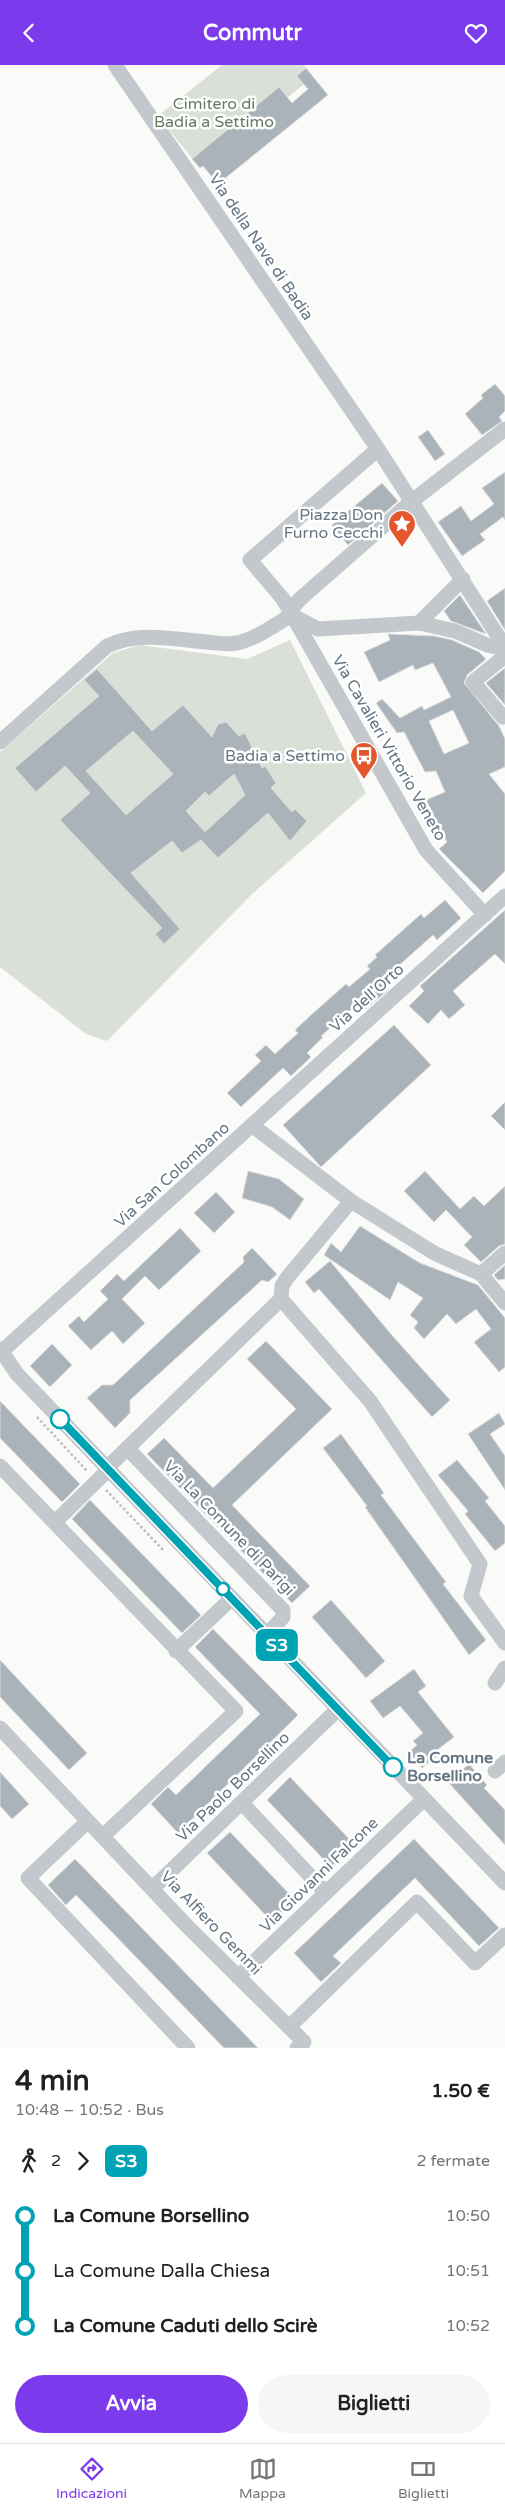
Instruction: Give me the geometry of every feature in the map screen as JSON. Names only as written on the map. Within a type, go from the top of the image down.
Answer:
[{"type":"street","name":"Via della Nave di Badia","points":[[115,65],[378,449],[463,579],[505,648]]},
{"type":"street","points":[[0,742],[107,646],[118,641],[148,637],[236,643],[270,629],[292,615],[294,606],[300,599],[412,501],[505,429]]},
{"type":"street","name":"Via Cavalieri Vittorio Veneto","points":[[378,449],[250,560],[283,599],[426,850],[485,915]]},
{"type":"street","points":[[420,623],[463,579]]},
{"type":"street","points":[[292,615],[308,626],[318,629],[420,623],[455,631],[487,645],[505,648]]},
{"type":"street","points":[[505,656],[473,682],[503,717],[505,716]]},
{"type":"street","name":"Via dell'Orto","points":[[253,1126],[505,896]]},
{"type":"street","name":"Via San Colombano","points":[[1,1351],[253,1126],[351,1201],[434,1253],[481,1275]]},
{"type":"street","points":[[55,1523],[128,1448],[281,1299],[282,1286],[287,1277],[351,1201]]},
{"type":"street","points":[[505,1253],[481,1275],[505,1303]]},
{"type":"street","points":[[281,1299],[370,1401],[480,1564],[471,1596],[505,1643]]},
{"type":"street","points":[[1,1351],[11,1367],[505,1883]]},
{"type":"street","name":"Via La Comune di Parigi","points":[[128,1448],[284,1610],[283,1617],[267,1635]]},
{"type":"street","points":[[0,1465],[176,1651],[236,1711],[103,1836]]},
{"type":"street","points":[[176,1651],[232,1598]]},
{"type":"street","points":[[494,1683],[505,1668]]},
{"type":"street","name":"Via Paolo Borsellino","points":[[152,1889],[338,1709]]},
{"type":"street","name":"Via Alfiero Gemmi","points":[[0,1728],[152,1889],[304,2042],[298,2048]]},
{"type":"street","name":"Via Giovanni Falcone","points":[[238,1977],[424,1799]]},
{"type":"street","points":[[242,1803],[326,1893]]},
{"type":"street","points":[[88,1821],[28,1878],[188,2048]]},
{"type":"street","points":[[289,2027],[417,1902],[475,1963],[505,1935]]},
{"type":"path","points":[[33,1413],[97,1481]]},
{"type":"green space","name":"Cimitero di Badia a Settimo","points":[[222,65],[304,65],[313,77],[200,168],[158,116]]},
{"type":"green space","points":[[290,640],[366,793],[252,894],[107,1041],[86,1034],[0,967],[0,752],[113,653],[140,645],[247,659]]},
{"type":"building","points":[[306,68],[328,95],[218,184],[203,166],[200,168],[192,159],[279,87],[292,103],[308,89],[297,76]]},
{"type":"building","points":[[495,384],[505,396],[505,411],[499,417],[502,421],[482,435],[465,414],[483,398],[481,395]]},
{"type":"building","points":[[428,430],[445,454],[435,461],[418,437]]},
{"type":"building","points":[[505,472],[505,520],[503,517],[480,534],[485,540],[462,556],[438,522],[461,506],[471,521],[494,504],[482,488]]},
{"type":"building","points":[[382,483],[398,501],[348,545],[332,525]]},
{"type":"building","points":[[505,588],[505,630],[487,601]]},
{"type":"building","points":[[460,595],[486,634],[451,621],[444,611]]},
{"type":"building","points":[[388,634],[434,636],[452,640],[479,652],[486,659],[467,675],[464,683],[499,726],[505,739],[505,767],[489,774],[505,794],[505,871],[483,893],[439,849],[447,842],[426,800],[445,792],[436,771],[425,772],[404,732],[397,733],[376,703],[382,699],[400,718],[422,706],[424,710],[451,697],[433,663],[415,670],[413,665],[379,682],[364,652],[390,640]],"holes":[[[453,710],[469,743],[444,754],[429,721]]]},
{"type":"building","points":[[505,668],[505,705],[486,683]]},
{"type":"building","points":[[97,669],[152,731],[183,705],[212,737],[218,724],[226,722],[239,736],[245,733],[262,768],[265,766],[276,783],[271,788],[292,812],[295,809],[307,821],[290,841],[268,813],[218,858],[201,840],[182,853],[172,841],[131,873],[180,929],[164,944],[155,934],[162,928],[60,820],[90,793],[65,766],[36,792],[15,768],[99,696],[84,680]],"holes":[[[133,731],[173,774],[126,815],[86,771]],[[234,774],[245,795],[205,832],[186,811],[205,792],[209,796]]]},
{"type":"building","points":[[445,900],[461,918],[437,940],[433,935],[396,968],[398,971],[383,984],[388,990],[366,1009],[360,1002],[321,1036],[323,1037],[307,1053],[311,1057],[291,1076],[283,1068],[241,1107],[227,1093],[261,1061],[255,1055],[266,1045],[275,1054],[298,1033],[295,1030],[311,1015],[346,984],[349,987],[370,969],[367,966],[377,957],[375,955],[421,914],[424,918]]},
{"type":"building","points":[[505,910],[505,964],[495,954],[453,991],[465,1005],[449,1019],[441,1010],[428,1024],[409,1006],[424,991],[420,986]]},
{"type":"building","points":[[394,1025],[431,1065],[321,1167],[283,1125]]},
{"type":"building","points":[[505,1102],[505,1130],[491,1116]]},
{"type":"building","points":[[248,1171],[279,1179],[304,1199],[290,1220],[272,1207],[242,1198]]},
{"type":"building","points":[[425,1171],[460,1209],[474,1196],[484,1206],[505,1186],[505,1244],[499,1246],[481,1262],[464,1245],[472,1237],[446,1210],[434,1222],[404,1191]]},
{"type":"building","points":[[216,1192],[235,1212],[214,1233],[194,1213]]},
{"type":"building","points":[[360,1226],[420,1263],[478,1285],[505,1318],[505,1367],[499,1372],[474,1342],[491,1329],[476,1309],[456,1324],[447,1314],[424,1339],[414,1328],[418,1322],[410,1315],[423,1298],[398,1282],[390,1300],[324,1255],[331,1243],[341,1252]]},
{"type":"building","points":[[180,1228],[201,1251],[159,1290],[145,1276],[122,1299],[145,1323],[123,1344],[112,1331],[91,1350],[68,1326],[79,1316],[84,1322],[108,1299],[100,1291],[117,1274],[124,1281]]},
{"type":"building","points":[[252,1248],[277,1274],[268,1282],[262,1280],[130,1400],[130,1413],[115,1428],[87,1398],[102,1385],[113,1385],[244,1262],[243,1257]]},
{"type":"building","points":[[330,1261],[390,1333],[450,1400],[432,1417],[319,1289],[314,1293],[305,1282]]},
{"type":"building","points":[[505,1265],[505,1279],[498,1280],[494,1275]]},
{"type":"building","points":[[266,1341],[332,1409],[232,1505],[310,1586],[292,1603],[147,1454],[164,1438],[213,1488],[296,1409],[247,1359]]},
{"type":"building","points":[[52,1344],[72,1365],[50,1387],[30,1366]]},
{"type":"building","points":[[0,1401],[80,1484],[62,1502],[0,1438]]},
{"type":"building","points":[[499,1413],[505,1424],[490,1434],[505,1456],[505,1490],[468,1434]]},
{"type":"building","points":[[341,1434],[384,1493],[381,1495],[446,1582],[443,1584],[486,1640],[469,1655],[365,1507],[367,1506],[323,1448]]},
{"type":"building","points":[[457,1460],[489,1498],[485,1501],[505,1526],[505,1543],[495,1551],[465,1514],[468,1511],[438,1475]]},
{"type":"building","points":[[90,1500],[201,1615],[182,1633],[72,1519]]},
{"type":"building","points":[[331,1600],[385,1661],[366,1678],[312,1617]]},
{"type":"building","points":[[213,1629],[298,1715],[178,1833],[151,1804],[168,1787],[176,1795],[260,1714],[195,1647]]},
{"type":"building","points":[[0,1660],[87,1753],[69,1770],[0,1697]]},
{"type":"building","points":[[414,1669],[426,1686],[418,1692],[454,1737],[437,1750],[440,1754],[422,1768],[409,1752],[417,1745],[413,1741],[423,1733],[400,1706],[383,1718],[370,1701]]},
{"type":"building","points":[[469,1764],[487,1785],[484,1788],[505,1810],[505,1845],[448,1782]]},
{"type":"building","points":[[0,1772],[29,1804],[12,1819],[0,1806]]},
{"type":"building","points":[[290,1777],[355,1845],[331,1867],[267,1800]]},
{"type":"building","points":[[230,1832],[295,1900],[272,1922],[207,1853]]},
{"type":"building","points":[[414,1839],[499,1928],[479,1946],[415,1878],[333,1956],[341,1963],[321,1982],[294,1953]]},
{"type":"building","points":[[75,1859],[258,2048],[224,2048],[76,1895],[66,1905],[48,1885]]},
{"type":"bus line","name":"S3","points":[[60,1419],[393,1767]]},
{"type":"place","name":"Piazza Don Furno Cecchi","points":[[402,548]]},
{"type":"place","name":"Badia a Settimo","points":[[364,780]]},
{"type":"place","name":"La Comune Borsellino","points":[[393,1767]]}]
